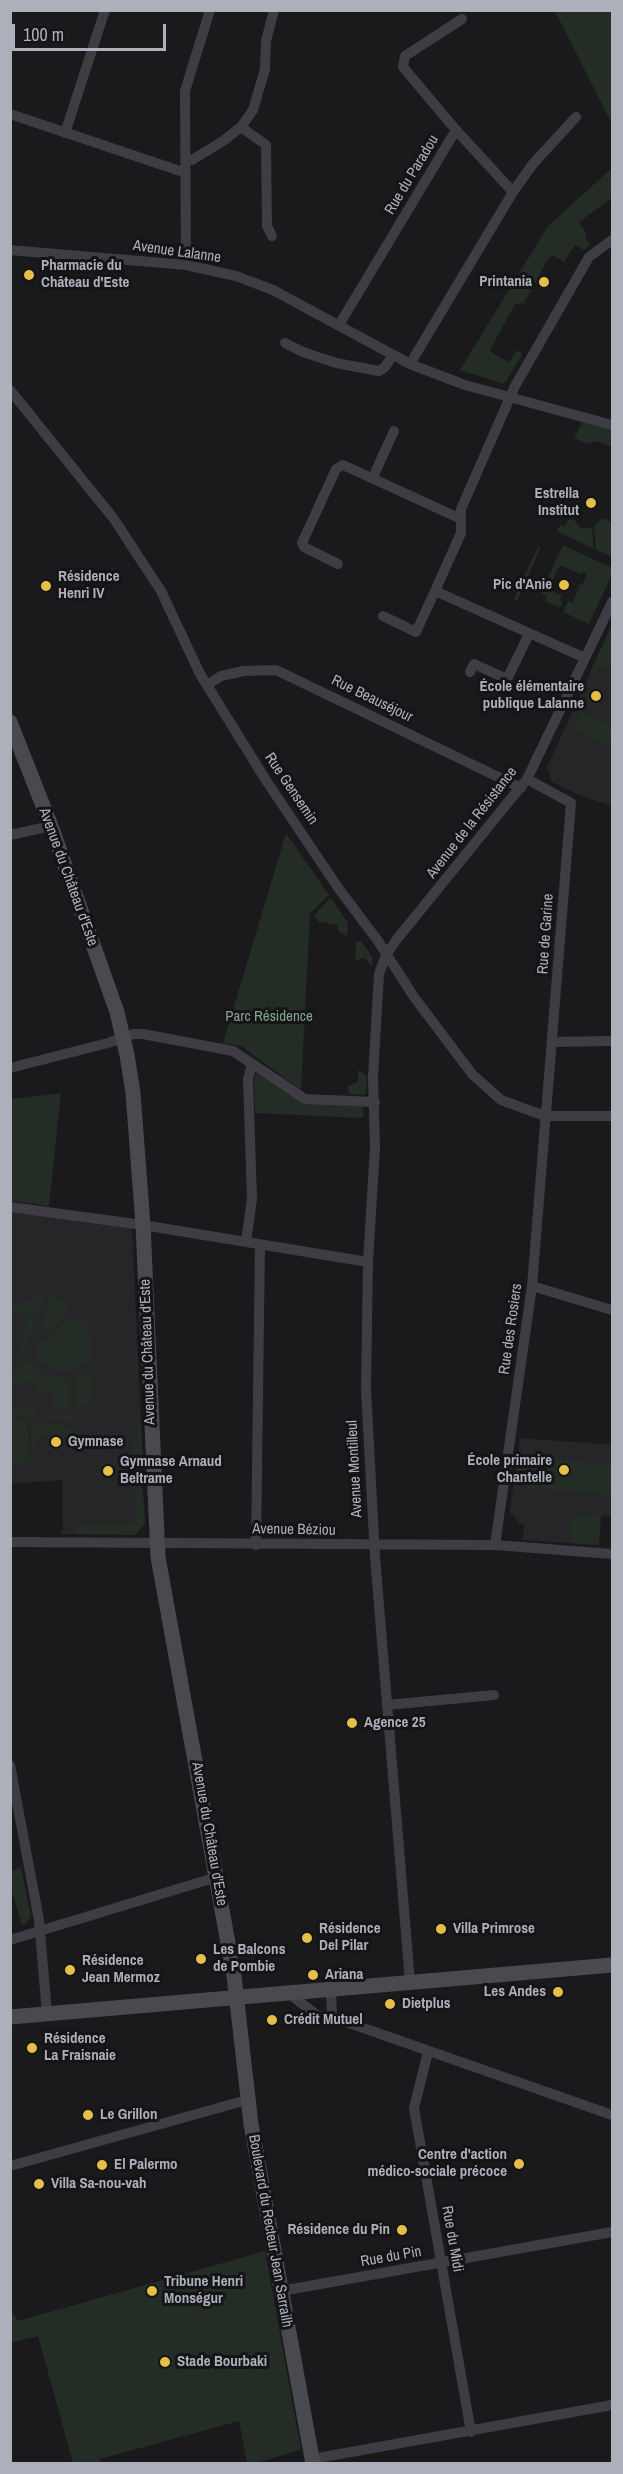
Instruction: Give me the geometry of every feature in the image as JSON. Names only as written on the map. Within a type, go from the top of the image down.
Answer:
[{"type":"street","points":[[65,133],[105,10]]},
{"type":"street","points":[[186,265],[185,90],[210,10]]},
{"type":"street","points":[[186,160],[192,160],[241,127],[253,110],[265,69],[266,41],[274,10]]},
{"type":"street","points":[[456,130],[403,67],[405,56],[462,19]]},
{"type":"street","points":[[10,114],[186,173]]},
{"type":"street","points":[[410,364],[513,192],[532,165],[576,117]]},
{"type":"street","points":[[241,127],[266,145],[267,226],[272,236]]},
{"type":"street","name":"Rue du Paradou","points":[[339,325],[456,130],[513,192]]},
{"type":"street","points":[[383,616],[416,632],[461,533],[461,508],[509,398],[589,257],[612,240]]},
{"type":"street","name":"Avenue Lalanne","points":[[10,250],[186,265],[236,276],[273,290],[410,364],[465,385],[612,425]]},
{"type":"street","points":[[285,343],[303,352],[336,363],[379,371],[385,367],[393,355]]},
{"type":"street","name":"Rue Gensemin","points":[[10,390],[114,519],[161,591],[207,685],[287,812],[414,997],[472,1074],[501,1100],[545,1116],[612,1116]]},
{"type":"street","points":[[373,477],[394,431]]},
{"type":"street","points":[[338,564],[304,548],[303,540],[338,466],[346,465],[461,519]]},
{"type":"street","points":[[435,591],[585,658]]},
{"type":"street","name":"Avenue de la Résistance","points":[[386,955],[524,784],[612,602]]},
{"type":"street","points":[[470,672],[474,664],[507,679],[529,634]]},
{"type":"street","name":"Rue Beauséjour","points":[[207,685],[221,676],[261,668],[276,669],[524,784]]},
{"type":"street","name":"Avenue du Château d'Este","points":[[10,722],[51,826],[117,1012],[133,1093],[143,1225],[157,1544],[237,1997]]},
{"type":"street","name":"Rue de Garine","points":[[524,784],[571,803],[545,1116]]},
{"type":"street","points":[[10,835],[51,826]]},
{"type":"street","name":"Avenue Montilleul","points":[[386,955],[379,974],[374,1077],[375,1148],[368,1262],[366,1389],[374,1545],[410,1982]]},
{"type":"street","points":[[10,1068],[108,1043],[133,1034],[143,1034],[233,1051],[300,1098],[375,1102]]},
{"type":"street","points":[[552,1042],[612,1041]]},
{"type":"street","points":[[246,1241],[252,1199],[248,1079],[252,1064]]},
{"type":"street","name":"Rue des Rosiers","points":[[495,1545],[532,1286],[545,1116]]},
{"type":"street","points":[[10,1207],[143,1225],[368,1262]]},
{"type":"street","points":[[256,1545],[260,1244]]},
{"type":"street","points":[[532,1286],[612,1310]]},
{"type":"street","name":"Avenue Béziou","points":[[10,1542],[495,1545],[612,1554]]},
{"type":"street","points":[[387,1705],[494,1695]]},
{"type":"street","points":[[10,1765],[40,1930],[47,2014]]},
{"type":"street","points":[[10,1940],[217,1877]]},
{"type":"street","points":[[10,2017],[612,1965]]},
{"type":"street","points":[[331,1988],[332,2017]]},
{"type":"street","points":[[286,1992],[318,2016],[332,2017],[612,2115]]},
{"type":"street","name":"Boulevard du Recteur Jean Sarrailh","points":[[237,1997],[247,2100],[280,2291],[313,2461]]},
{"type":"street","name":"Rue du Midi","points":[[428,2052],[414,2108],[471,2432]]},
{"type":"street","points":[[10,2166],[247,2100]]},
{"type":"street","name":"Rue du Pin","points":[[280,2291],[612,2232]]},
{"type":"street","points":[[313,2461],[612,2405]]},
{"type":"shaded area","name":"École élémentaire publique Lalanne","points":[[612,626],[612,806],[579,795],[552,782],[547,767]]},
{"type":"shaded area","points":[[11,1212],[132,1227],[143,1468],[138,1472],[143,1492],[145,1524],[135,1535],[61,1534],[63,1527],[62,1480],[11,1484]]},
{"type":"shaded area","name":"École primaire Chantelle","points":[[520,1438],[612,1445],[612,1516],[571,1513],[569,1543],[522,1540],[525,1524],[519,1523],[510,1512]]},
{"type":"green space","points":[[555,11],[612,11],[612,124]]},
{"type":"green space","points":[[612,168],[612,198],[579,222],[590,244],[584,250],[575,245],[564,262],[553,255],[548,259],[524,303],[515,304],[490,350],[509,362],[517,350],[523,354],[506,381],[503,384],[460,370],[548,226]]},
{"type":"green space","points":[[586,422],[612,430],[612,447],[597,441],[589,444],[574,438],[582,423]]},
{"type":"green space","points":[[602,518],[612,522],[610,556],[596,550],[594,527]]},
{"type":"green space","points":[[573,519],[581,528],[592,528],[594,549],[557,531],[560,525],[565,527],[568,520]]},
{"type":"green space","points":[[563,545],[612,568],[612,574],[589,624],[563,612],[568,601],[573,603],[580,584],[582,585],[587,574],[561,566],[557,569],[549,590],[562,596],[560,600],[563,602],[560,608],[545,601],[547,596],[541,593]]},
{"type":"green space","points":[[541,546],[518,599],[515,601],[514,598],[538,547]]},
{"type":"green space","points":[[612,625],[612,667],[590,672]]},
{"type":"green space","points":[[581,711],[612,726],[612,739],[609,746],[573,729]]},
{"type":"green space","name":"Parc Résidence","points":[[286,833],[329,895],[310,913],[301,1090],[241,1046],[223,1043]]},
{"type":"green space","points":[[331,898],[348,923],[347,936],[338,931],[338,925],[319,922],[314,915]]},
{"type":"green space","points":[[361,941],[372,957],[373,967],[364,958],[355,961],[356,942]]},
{"type":"green space","points":[[358,1070],[367,1075],[364,1095],[349,1094],[348,1086],[358,1082]]},
{"type":"green space","points":[[256,1073],[298,1100],[363,1106],[364,1116],[362,1118],[255,1113],[254,1078]]},
{"type":"green space","points":[[61,1093],[49,1206],[11,1201],[11,1099]]},
{"type":"green space","points":[[46,1293],[37,1316],[26,1316],[26,1312],[11,1311],[11,1307]]},
{"type":"green space","points":[[55,1296],[69,1306],[69,1313],[39,1337],[50,1298]]},
{"type":"green space","points":[[81,1318],[90,1330],[92,1354],[88,1362],[73,1372],[60,1371],[38,1362],[35,1348],[62,1324]]},
{"type":"green space","points":[[26,1319],[36,1319],[24,1350],[11,1368],[23,1342]]},
{"type":"green space","points":[[32,1361],[49,1376],[70,1379],[71,1408],[53,1409],[52,1392],[37,1392],[36,1381],[11,1384],[11,1378],[23,1363]]},
{"type":"green space","points":[[88,1371],[92,1373],[94,1405],[75,1407],[74,1380]]},
{"type":"green space","points":[[35,1406],[36,1416],[72,1416],[72,1420],[69,1423],[52,1418],[29,1418],[29,1415],[11,1417],[11,1410]]},
{"type":"green space","points":[[27,1418],[30,1462],[11,1464],[11,1419]]},
{"type":"green space","points":[[137,1422],[141,1422],[143,1468],[138,1472],[143,1492],[145,1524],[135,1535],[76,1534],[76,1525],[135,1522],[132,1441],[137,1441]]},
{"type":"green space","points":[[30,1423],[58,1424],[76,1429],[78,1434],[37,1435],[37,1450],[32,1450]]},
{"type":"green space","points":[[526,1457],[612,1464],[612,1495],[524,1488]]},
{"type":"green space","points":[[570,1513],[601,1515],[599,1545],[569,1543]]},
{"type":"green space","points":[[21,1867],[31,1916],[22,1926],[10,1884],[11,1872]]},
{"type":"green space","name":"Stade Bourbaki","points":[[265,2251],[301,2450],[255,2463],[247,2463],[239,2421],[100,2459],[100,2463],[73,2463],[38,2336],[11,2343],[11,2310],[18,2321]]},
{"type":"place","name":"Pharmacie du Château d'Este","points":[[29,275]]},
{"type":"place","name":"Printania","points":[[544,282]]},
{"type":"place","name":"Estrella Institut","points":[[591,503]]},
{"type":"place","name":"Pic d'Anie","points":[[564,585]]},
{"type":"place","name":"Résidence Henri IV","points":[[46,586]]},
{"type":"place","name":"École élémentaire publique Lalanne","points":[[596,696]]},
{"type":"place","name":"Gymnase","points":[[56,1442]]},
{"type":"place","name":"École primaire Chantelle","points":[[564,1470]]},
{"type":"place","name":"Gymnase Arnaud Beltrame","points":[[108,1471]]},
{"type":"place","name":"Agence 25","points":[[352,1723]]},
{"type":"place","name":"Villa Primrose","points":[[441,1929]]},
{"type":"place","name":"Résidence Del Pilar","points":[[307,1938]]},
{"type":"place","name":"Les Balcons de Pombie","points":[[201,1959]]},
{"type":"place","name":"Résidence Jean Mermoz","points":[[70,1970]]},
{"type":"place","name":"Ariana","points":[[313,1975]]},
{"type":"place","name":"Les Andes","points":[[558,1992]]},
{"type":"place","name":"Dietplus","points":[[390,2004]]},
{"type":"place","name":"Crédit Mutuel","points":[[272,2020]]},
{"type":"place","name":"Résidence La Fraisnaie","points":[[32,2048]]},
{"type":"place","name":"Le Grillon","points":[[88,2115]]},
{"type":"place","name":"Centre d'action médico-sociale précoce","points":[[519,2164]]},
{"type":"place","name":"El Palermo","points":[[102,2165]]},
{"type":"place","name":"Villa Sa-nou-vah","points":[[39,2184]]},
{"type":"place","name":"Résidence du Pin","points":[[402,2230]]},
{"type":"place","name":"Tribune Henri Monségur","points":[[152,2291]]},
{"type":"place","name":"Stade Bourbaki","points":[[165,2362]]}]
